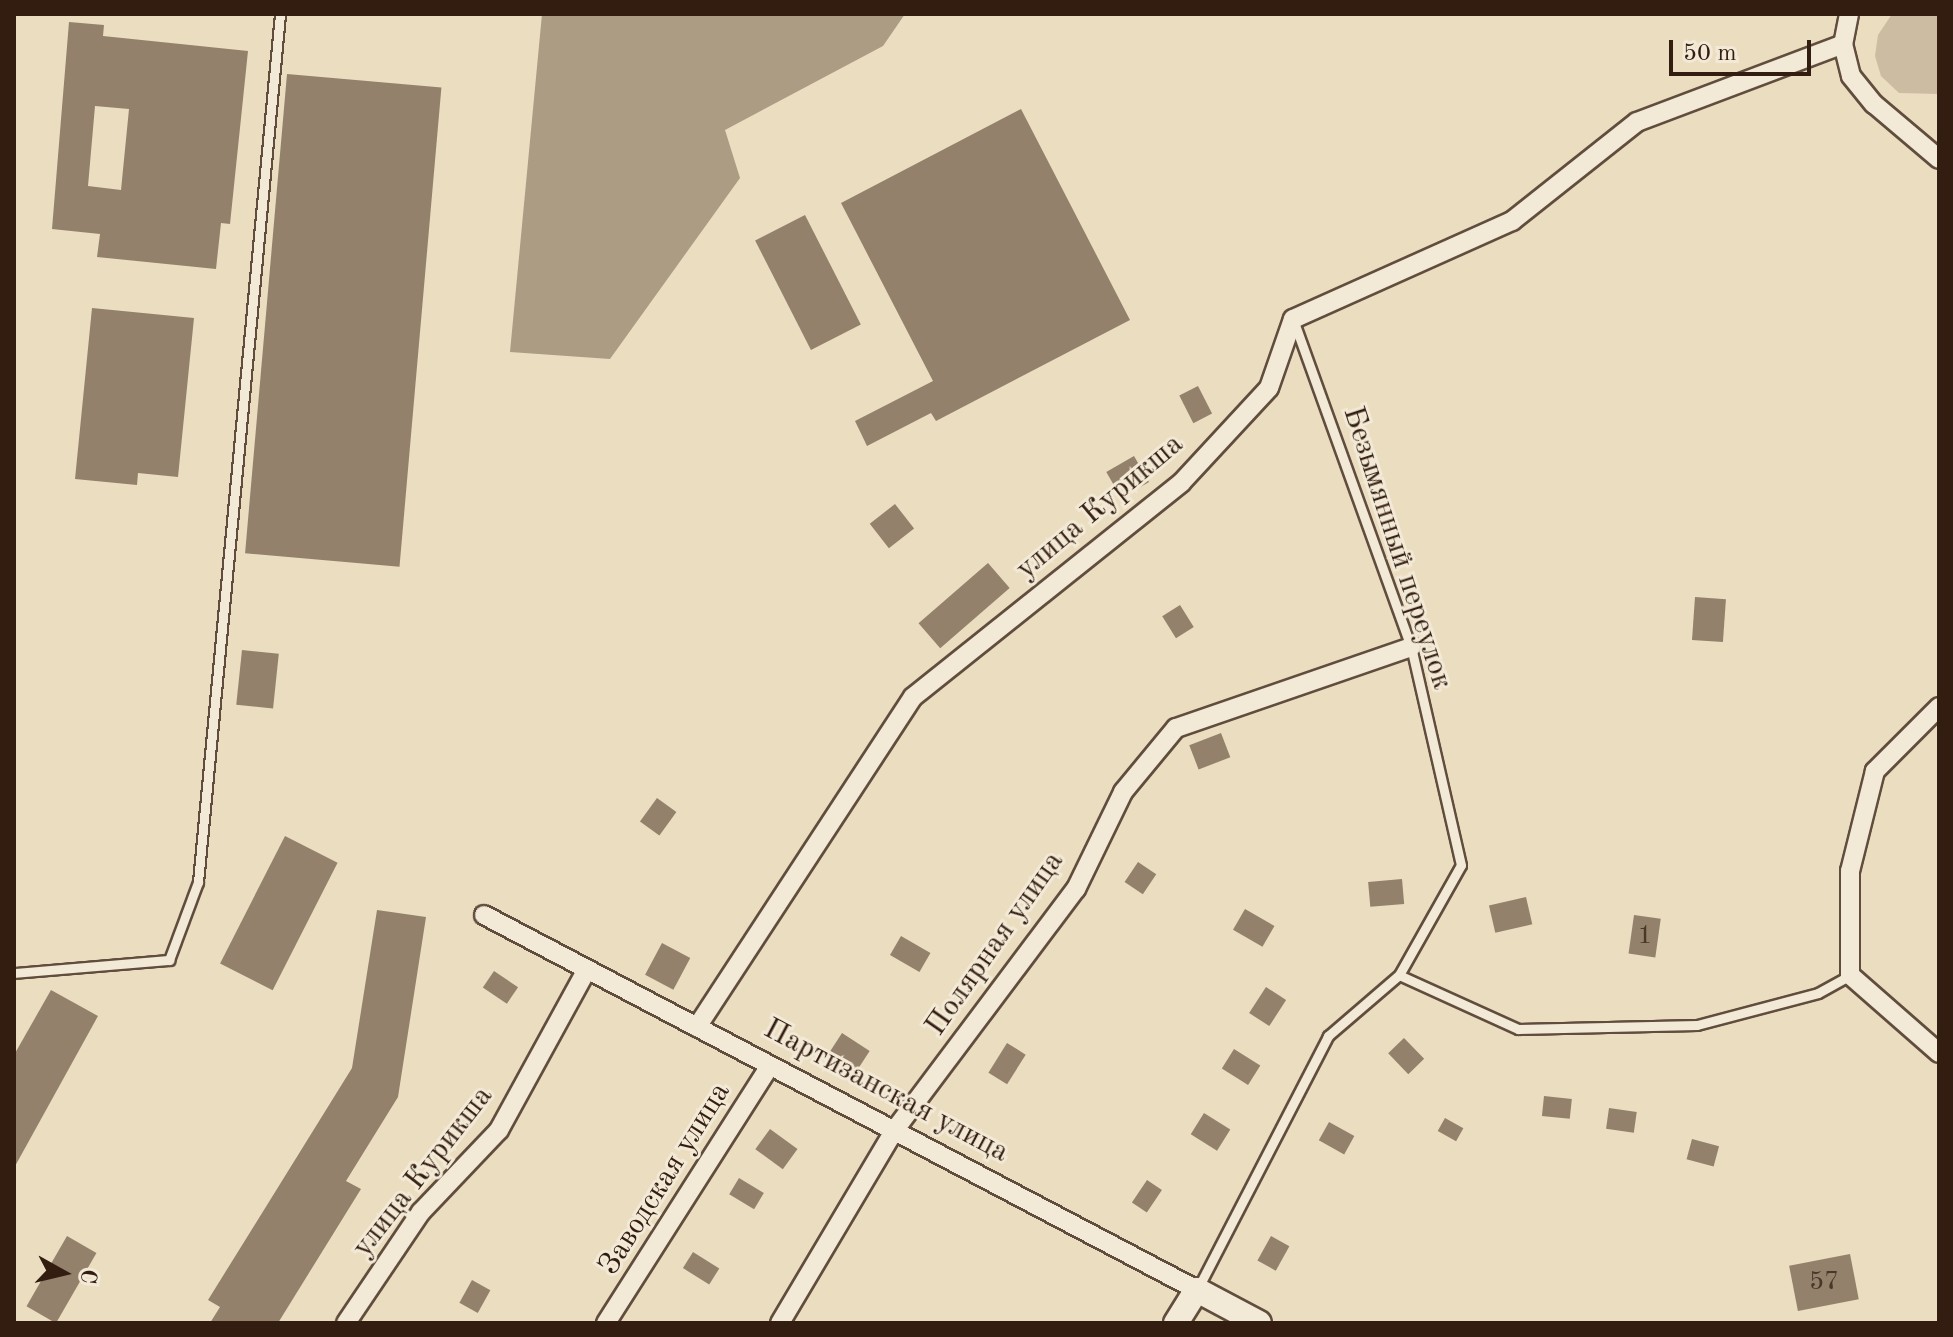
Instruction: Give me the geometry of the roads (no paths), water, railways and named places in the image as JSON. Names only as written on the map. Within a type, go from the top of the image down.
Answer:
[{"type":"street","points":[[1849,14],[1843,44],[1851,76],[1874,104],[1939,159]]},
{"type":"street","points":[[1293,319],[1512,221],[1637,122],[1843,44]]},
{"type":"street","name":"улица Курикша","points":[[697,1027],[913,697],[1181,483],[1269,388],[1293,319]]},
{"type":"street","name":"Полярная улица","points":[[780,1323],[894,1131],[1076,889],[1123,792],[1176,728],[1411,647]]},
{"type":"street","points":[[1939,707],[1875,771],[1850,871],[1850,975],[1939,1053]]},
{"type":"street","name":"Партизанская улица","points":[[484,915],[1259,1323]]},
{"type":"street","name":"улица Курикша","points":[[346,1323],[421,1212],[499,1130],[587,969]]},
{"type":"street","name":"Заводская улица","points":[[606,1323],[770,1066]]},
{"type":"street","points":[[1176,1323],[1197,1290]]},
{"type":"lane","points":[[14,973],[169,960],[198,882],[280,14]]},
{"type":"lane","name":"Безымянный переулок","points":[[1197,1290],[1328,1036],[1399,975],[1461,865],[1411,647],[1293,319]]},
{"type":"lane","points":[[1399,975],[1518,1029],[1697,1025],[1818,993],[1850,975]]}]
